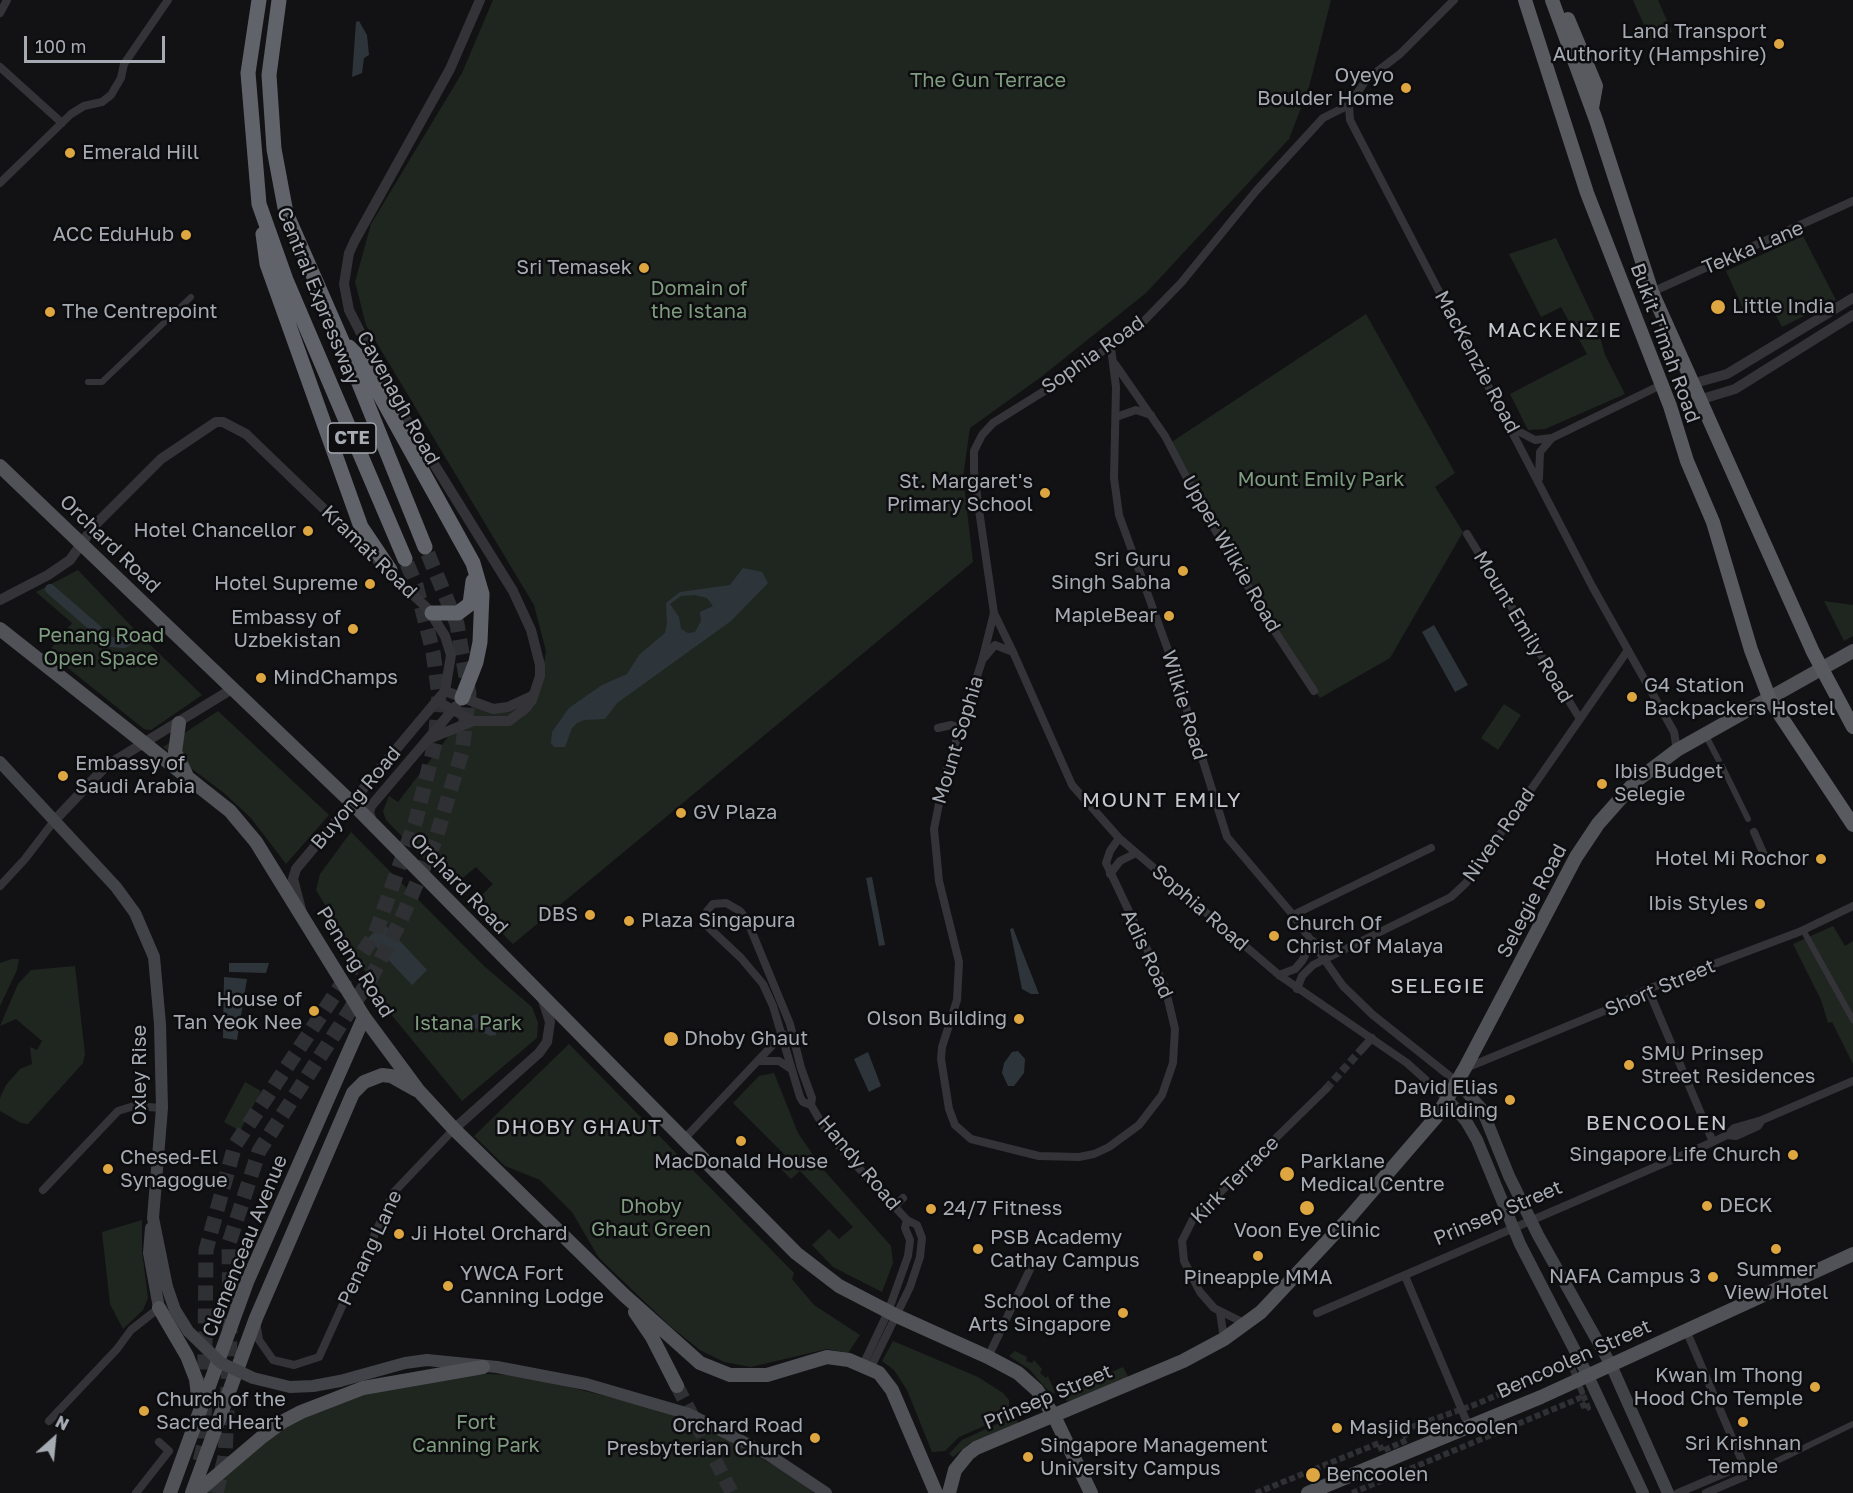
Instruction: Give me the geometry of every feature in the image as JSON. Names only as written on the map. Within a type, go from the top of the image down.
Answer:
[{"type":"highway","name":"Central Expressway","points":[[259,0],[248,74],[259,204],[286,280],[405,559]]},
{"type":"highway","name":"Central Expressway","points":[[279,0],[269,75],[278,178],[286,213],[342,341],[425,547]]},
{"type":"highway","name":"Bukit Timah Road","points":[[1525,0],[1587,193],[1661,385],[1687,461],[1713,522],[1751,650],[1770,700],[1853,825]]},
{"type":"highway","name":"Bukit Timah Road","points":[[1552,0],[1592,109],[1652,292],[1695,383],[1822,670],[1853,728]]},
{"type":"highway","points":[[1561,0],[1596,86],[1592,109]]},
{"type":"highway","points":[[259,204],[267,264],[361,527],[390,570]]},
{"type":"highway","points":[[342,341],[359,357],[472,563],[482,594],[480,642],[476,662],[457,704]]},
{"type":"highway","points":[[432,613],[458,613],[470,604],[473,594],[472,563]]},
{"type":"main road","name":"Orchard Road","points":[[0,466],[82,542],[351,802],[810,1265],[839,1286],[893,1314],[1018,1372],[1037,1390],[1054,1416],[1091,1493]]},
{"type":"main road","name":"Penang Road","points":[[1,631],[230,811],[242,824],[302,913],[364,1017],[418,1090],[454,1129],[624,1295],[700,1363],[730,1375],[767,1375],[827,1357],[849,1360],[866,1367]]},
{"type":"main road","name":"Selegie Road","points":[[1247,1325],[1364,1202],[1414,1145],[1447,1100],[1576,857],[1598,824],[1636,781],[1677,750],[1705,733],[1770,700],[1853,651]]},
{"type":"main road","points":[[179,723],[175,752],[188,778]]},
{"type":"main road","name":"Oxley Rise","points":[[0,762],[126,900],[135,913],[154,957],[159,1000],[162,1108],[153,1218],[166,1287],[175,1310],[188,1331],[221,1363],[260,1381],[290,1387],[313,1386],[339,1381],[405,1363],[427,1360],[486,1367],[608,1389],[690,1414],[769,1455],[826,1493]]},
{"type":"main road","name":"Clemenceau Avenue","points":[[170,1493],[247,1282],[364,1017]]},
{"type":"main road","name":"Clemenceau Avenue","points":[[194,1493],[256,1318],[353,1093],[371,1078],[391,1076],[418,1090]]},
{"type":"main road","points":[[1457,1082],[1482,1109],[1509,1176],[1531,1221],[1611,1365],[1668,1493]]},
{"type":"main road","points":[[1447,1100],[1466,1121],[1477,1140],[1583,1383],[1643,1493]]},
{"type":"main road","points":[[321,1118],[338,1126]]},
{"type":"main road","points":[[153,1218],[148,1253],[159,1308],[195,1374],[199,1413]]},
{"type":"main road","name":"Bencoolen Street","points":[[1308,1493],[1583,1383],[1611,1365],[1853,1254]]},
{"type":"main road","points":[[624,1295],[652,1337],[676,1386]]},
{"type":"main road","name":"Prinsep Street","points":[[949,1493],[956,1470],[968,1454],[1148,1377],[1247,1325]]},
{"type":"main road","points":[[194,1493],[263,1436],[301,1412],[363,1389],[486,1367]]},
{"type":"main road","points":[[866,1367],[882,1376],[891,1390],[936,1493]]},
{"type":"street","points":[[0,13],[8,0]]},
{"type":"street","points":[[0,183],[62,123],[84,106],[102,102],[111,95],[122,78],[124,64],[168,0]]},
{"type":"street","name":"Cavenagh Road","points":[[445,691],[473,721],[509,721],[526,708],[540,676],[540,665],[523,612],[498,562],[394,398],[349,310],[344,284],[349,253],[355,240],[450,69],[480,0]]},
{"type":"street","points":[[1349,105],[1366,80],[1400,54],[1454,0]]},
{"type":"street","points":[[0,67],[62,123]]},
{"type":"street","name":"Sophia Road","points":[[1349,105],[1323,118],[1256,191],[1172,294],[1133,332],[993,423],[974,451],[974,471],[994,614],[1072,785],[1119,838],[1279,975],[1407,1063],[1447,1100]]},
{"type":"street","name":"MacKenzie Road","points":[[1349,105],[1350,120],[1539,482],[1674,732],[1677,750]]},
{"type":"street","name":"Tekka Lane","points":[[1652,292],[1853,201]]},
{"type":"street","points":[[88,381],[102,382],[191,297]]},
{"type":"street","points":[[1695,383],[1727,374],[1853,298]]},
{"type":"street","points":[[1702,399],[1735,388],[1853,315]]},
{"type":"street","points":[[1775,347],[1782,359]]},
{"type":"street","name":"Wilkie Road","points":[[1111,348],[1115,363],[1114,478],[1119,515],[1185,701],[1219,820],[1237,852],[1293,915],[1361,1004],[1457,1082]]},
{"type":"street","name":"Upper Wilkie Road","points":[[1115,363],[1152,416],[1268,621],[1314,691]]},
{"type":"street","points":[[1512,428],[1535,440],[1552,438],[1661,385]]},
{"type":"street","points":[[1116,417],[1136,410],[1152,416]]},
{"type":"street","name":"Kramat Road","points":[[82,542],[94,526],[161,459],[210,424],[223,422],[246,434],[371,556],[390,570],[432,613],[445,636],[451,655],[445,691]]},
{"type":"street","points":[[1539,482],[1540,452],[1552,438]]},
{"type":"street","name":"Mount Emily Road","points":[[1467,534],[1580,719]]},
{"type":"street","points":[[0,600],[48,575],[70,560],[82,542]]},
{"type":"street","name":"Mount Sophia","points":[[963,1133],[955,1125],[949,1109],[941,1059],[942,1047],[957,1000],[959,962],[939,881],[934,840],[937,804],[982,661],[994,614]]},
{"type":"street","name":"Mount Sophia","points":[[982,661],[995,645],[1013,652]]},
{"type":"street","name":"Niven Road","points":[[1297,989],[1307,970],[1451,897],[1466,883],[1628,650]]},
{"type":"street","points":[[0,886],[106,766],[144,745],[232,689]]},
{"type":"street","name":"Buyong Road","points":[[302,913],[293,879],[296,869],[445,691]]},
{"type":"street","name":"Cavenagh Road","points":[[437,701],[493,709],[508,707],[532,696]]},
{"type":"street","name":"Buyong Road","points":[[372,824],[369,812],[371,806],[457,704]]},
{"type":"street","points":[[429,739],[473,721]]},
{"type":"street","points":[[938,728],[951,725],[960,728]]},
{"type":"street","points":[[1705,733],[1717,757]]},
{"type":"street","points":[[1723,768],[1748,819]]},
{"type":"street","points":[[1754,832],[1765,857]]},
{"type":"street","points":[[1110,874],[1107,858],[1119,838]]},
{"type":"street","points":[[1293,915],[1431,848]]},
{"type":"street","points":[[1110,874],[1120,861],[1136,853]]},
{"type":"street","name":"Adis Road","points":[[963,1133],[981,1143],[1039,1156],[1079,1157],[1109,1147],[1139,1125],[1158,1101],[1173,1063],[1175,1029],[1172,1008],[1165,987],[1110,874]]},
{"type":"street","name":"Handy Road","points":[[811,1105],[812,1098],[801,1068],[790,1024],[747,920],[740,911],[726,903],[713,904],[704,918],[708,928],[723,940],[763,984],[803,1102],[811,1105],[833,1139],[907,1220],[905,1228],[910,1240],[908,1256],[893,1314],[866,1367]]},
{"type":"street","name":"Short Street","points":[[1465,1068],[1609,1009],[1648,989],[1803,930],[1853,906]]},
{"type":"street","points":[[1803,930],[1853,1020]]},
{"type":"street","points":[[1279,975],[1294,969],[1302,961],[1313,940]]},
{"type":"street","points":[[1648,989],[1713,1142]]},
{"type":"street","name":"Penang Lane","points":[[256,1318],[259,1340],[273,1360],[294,1365],[319,1357],[390,1198],[401,1182],[454,1129],[539,1053],[547,1042],[550,1022],[542,996]]},
{"type":"street","points":[[685,1138],[760,1060],[790,1024]]},
{"type":"street","points":[[1361,1050],[1372,1038]]},
{"type":"street","points":[[760,1060],[778,1061],[791,1069]]},
{"type":"street","name":"Prinsep Street","points":[[1317,1313],[1727,1136],[1736,1136],[1758,1126],[1762,1120],[1853,1081]]},
{"type":"street","name":"Kirk Terrace","points":[[1247,1325],[1220,1312],[1200,1292],[1184,1261],[1182,1241],[1193,1219],[1326,1089]]},
{"type":"street","points":[[43,1190],[118,1111],[134,1106],[162,1108]]},
{"type":"street","points":[[895,1206],[903,1198]]},
{"type":"street","points":[[988,1357],[1034,1261]]},
{"type":"street","points":[[1405,1276],[1469,1427]]},
{"type":"street","points":[[49,1421],[131,1330],[159,1308]]},
{"type":"street","points":[[1220,1312],[1224,1339]]},
{"type":"street","points":[[1686,1330],[1748,1475]]},
{"type":"street","points":[[1571,1365],[1583,1383]]},
{"type":"street","points":[[1706,1493],[1853,1424]]},
{"type":"street","points":[[138,1493],[169,1451],[159,1442]]},
{"type":"street","points":[[1678,1493],[1744,1465]]},
{"type":"green space","name":"Domain of the Istana","points":[[493,0],[1331,0],[1309,87],[1289,139],[1146,293],[1041,377],[970,428],[963,477],[973,562],[513,944],[477,908],[476,901],[493,884],[476,867],[458,882],[443,878],[386,820],[383,811],[389,796],[398,802],[474,703],[503,710],[541,683],[546,651],[534,605],[366,325],[355,282],[371,224],[462,73]]},
{"type":"green space","points":[[1633,0],[1658,0],[1672,32],[1651,41]]},
{"type":"green space","points":[[1803,236],[1836,300],[1782,327],[1770,304],[1746,315],[1726,271]]},
{"type":"green space","points":[[1556,238],[1596,323],[1605,355],[1625,394],[1545,429],[1528,430],[1510,394],[1587,354],[1561,307],[1541,317],[1509,254]]},
{"type":"green space","name":"Mount Emily Park","points":[[1366,314],[1455,473],[1435,487],[1463,532],[1390,658],[1320,698],[1276,632],[1170,443]]},
{"type":"green space","name":"Penang Road Open Space","points":[[78,570],[202,695],[151,730],[144,729],[48,652],[72,623],[36,592]]},
{"type":"green space","points":[[1824,601],[1853,605],[1853,636],[1844,641]]},
{"type":"green space","points":[[1504,704],[1521,715],[1498,750],[1481,738]]},
{"type":"green space","points":[[218,711],[329,815],[286,864],[251,818],[224,793],[163,747]]},
{"type":"green space","name":"Istana Park","points":[[351,832],[484,966],[532,1007],[538,1023],[537,1038],[462,1101],[390,1013],[316,890],[320,874]]},
{"type":"green space","points":[[1833,926],[1845,946],[1853,941],[1853,1064],[1832,1022],[1828,1023],[1821,1000],[1793,944]]},
{"type":"green space","points":[[19,959],[17,970],[0,1006],[0,963]]},
{"type":"green space","points":[[75,966],[85,1054],[83,1063],[28,1124],[21,1123],[0,1111],[0,1098],[6,1085],[20,1069],[32,1064],[30,1047],[37,1050],[42,1041],[16,1019],[0,1026],[18,984],[31,970]]},
{"type":"green space","name":"Dhoby Ghaut Green","points":[[569,1044],[794,1273],[792,1279],[814,1305],[860,1335],[848,1353],[827,1349],[751,1367],[724,1362],[700,1350],[670,1326],[599,1258],[572,1212],[540,1180],[505,1166],[474,1136]]},
{"type":"green space","points":[[774,1073],[798,1133],[822,1168],[891,1246],[893,1263],[882,1292],[833,1267],[812,1245],[829,1229],[839,1239],[853,1227],[800,1171],[791,1179],[778,1166],[787,1157],[733,1103],[759,1076]]},
{"type":"green space","points":[[245,1082],[261,1091],[240,1131],[224,1122]]},
{"type":"green space","points":[[142,1220],[142,1251],[148,1298],[143,1310],[123,1329],[110,1304],[102,1232]]},
{"type":"green space","points":[[893,1341],[978,1377],[1003,1393],[1009,1400],[1009,1415],[959,1437],[945,1451],[932,1452],[907,1390],[894,1370],[882,1361]]},
{"type":"green space","points":[[1015,1351],[1027,1357],[1026,1361],[1032,1363],[1034,1360],[1042,1369],[1040,1373],[1046,1378],[1048,1376],[1055,1393],[1051,1394],[1029,1369],[1009,1356]]},
{"type":"green space","points":[[1123,1367],[1129,1378],[1077,1400],[1067,1401],[1063,1395],[1077,1392],[1080,1386]]},
{"type":"green space","name":"Fort Canning Park","points":[[461,1375],[526,1376],[660,1410],[713,1432],[795,1477],[814,1493],[203,1493],[272,1433],[331,1404],[389,1387]]},
{"type":"green space","points":[[1014,1416],[1019,1424],[970,1443],[953,1457],[949,1454],[962,1440]]},
{"type":"shaded area","points":[[359,21],[367,35],[369,55],[364,58],[362,73],[352,77],[356,22]]},
{"type":"shaded area","points":[[743,568],[762,572],[768,583],[731,621],[617,703],[605,719],[584,720],[577,723],[572,728],[565,747],[554,747],[551,743],[552,732],[569,708],[602,685],[627,674],[639,655],[665,633],[666,603],[680,592],[730,585]],"holes":[[[695,595],[707,598],[713,606],[700,612],[701,621],[695,632],[688,633],[681,629],[679,617],[670,604],[681,596]]]},
{"type":"shaded area","points":[[1434,625],[1468,685],[1455,692],[1422,632]]},
{"type":"shaded area","points":[[872,877],[885,945],[879,946],[866,878]]},
{"type":"shaded area","points":[[383,923],[427,970],[412,985],[368,938]]},
{"type":"shaded area","points":[[1013,928],[1039,994],[1031,994],[1022,989],[1010,929]]},
{"type":"shaded area","points":[[229,963],[269,963],[266,973],[229,972]]},
{"type":"shaded area","points":[[224,977],[247,979],[237,1040],[223,1038]]},
{"type":"shaded area","points":[[483,1013],[496,1025],[496,1035],[490,1036],[472,1026],[469,1018]]},
{"type":"shaded area","points":[[1018,1051],[1025,1059],[1024,1073],[1014,1086],[1008,1086],[1002,1073],[1004,1063],[1012,1052]]},
{"type":"shaded area","points":[[868,1052],[881,1086],[869,1092],[854,1059]]},
{"type":"waterway","points":[[50,589],[111,642],[124,643],[137,635]]},
{"type":"tunnel","points":[[216,1493],[225,1457],[230,1337],[229,1243],[259,1151],[372,976],[400,922],[435,841],[462,752],[469,694],[457,624],[425,547]]},
{"type":"tunnel","points":[[200,1461],[204,1444],[206,1250],[235,1145],[375,934],[416,820],[435,743],[439,696],[433,652],[416,585],[405,559]]},
{"type":"tunnel","points":[[1717,757],[1723,768]]},
{"type":"tunnel","points":[[1326,1089],[1361,1050]]},
{"type":"tunnel","points":[[1256,1493],[1379,1443],[1382,1451],[1407,1440],[1403,1430],[1474,1405],[1549,1373],[1562,1361],[1569,1360],[1571,1365]]},
{"type":"tunnel","points":[[677,1386],[732,1493]]},
{"type":"tunnel","points":[[1352,1493],[1580,1398],[1585,1409],[1588,1408],[1582,1392]]},
{"type":"place","name":"Land Transport Authority (Hampshire)","points":[[1779,44]]},
{"type":"place","name":"Oyeyo Boulder Home","points":[[1406,88]]},
{"type":"place","name":"Emerald Hill","points":[[70,153]]},
{"type":"place","name":"ACC EduHub","points":[[186,235]]},
{"type":"place","name":"Sri Temasek","points":[[644,268]]},
{"type":"place","name":"Little India","points":[[1718,307]]},
{"type":"place","name":"The Centrepoint","points":[[50,312]]},
{"type":"place","name":"St. Margaret's Primary School","points":[[1045,493]]},
{"type":"place","name":"Hotel Chancellor","points":[[308,531]]},
{"type":"place","name":"Sri Guru Singh Sabha","points":[[1183,571]]},
{"type":"place","name":"Hotel Supreme","points":[[370,584]]},
{"type":"place","name":"MapleBear","points":[[1169,616]]},
{"type":"place","name":"Embassy of Uzbekistan","points":[[353,629]]},
{"type":"place","name":"MindChamps","points":[[261,678]]},
{"type":"place","name":"G4 Station Backpackers Hostel","points":[[1632,697]]},
{"type":"place","name":"Embassy of Saudi Arabia","points":[[63,776]]},
{"type":"place","name":"Ibis Budget Selegie","points":[[1602,784]]},
{"type":"place","name":"GV Plaza","points":[[681,813]]},
{"type":"place","name":"Hotel Mi Rochor","points":[[1821,859]]},
{"type":"place","name":"Ibis Styles","points":[[1760,904]]},
{"type":"place","name":"DBS","points":[[590,915]]},
{"type":"place","name":"Plaza Singapura","points":[[629,921]]},
{"type":"place","name":"Church Of Christ Of Malaya","points":[[1274,936]]},
{"type":"place","name":"House of Tan Yeok Nee","points":[[314,1011]]},
{"type":"place","name":"Olson Building","points":[[1019,1019]]},
{"type":"place","name":"Dhoby Ghaut","points":[[671,1039]]},
{"type":"place","name":"SMU Prinsep Street Residences","points":[[1629,1065]]},
{"type":"place","name":"David Elias Building","points":[[1510,1100]]},
{"type":"place","name":"MacDonald House","points":[[741,1141]]},
{"type":"place","name":"Singapore Life Church","points":[[1793,1155]]},
{"type":"place","name":"Chesed-El Synagogue","points":[[108,1169]]},
{"type":"place","name":"Parklane Medical Centre","points":[[1287,1174]]},
{"type":"place","name":"DECK","points":[[1707,1206]]},
{"type":"place","name":"Voon Eye Clinic","points":[[1307,1208]]},
{"type":"place","name":"24/7 Fitness","points":[[931,1209]]},
{"type":"place","name":"Ji Hotel Orchard","points":[[399,1234]]},
{"type":"place","name":"PSB Academy Cathay Campus","points":[[978,1249]]},
{"type":"place","name":"Summer View Hotel","points":[[1776,1249]]},
{"type":"place","name":"Pineapple MMA","points":[[1258,1256]]},
{"type":"place","name":"NAFA Campus 3","points":[[1713,1277]]},
{"type":"place","name":"YWCA Fort Canning Lodge","points":[[448,1286]]},
{"type":"place","name":"School of the Arts Singapore","points":[[1123,1313]]},
{"type":"place","name":"Kwan Im Thong Hood Cho Temple","points":[[1815,1387]]},
{"type":"place","name":"Church of the Sacred Heart","points":[[144,1411]]},
{"type":"place","name":"Sri Krishnan Temple","points":[[1743,1422]]},
{"type":"place","name":"Masjid Bencoolen","points":[[1337,1428]]},
{"type":"place","name":"Orchard Road Presbyterian Church","points":[[815,1438]]},
{"type":"place","name":"Singapore Management University Campus","points":[[1028,1457]]},
{"type":"place","name":"Bencoolen","points":[[1313,1475]]},
{"type":"district","name":"MACKENZIE","points":[[1555,330]]},
{"type":"district","name":"MOUNT EMILY","points":[[1162,800]]},
{"type":"district","name":"SELEGIE","points":[[1438,986]]},
{"type":"district","name":"BENCOOLEN","points":[[1657,1123]]},
{"type":"district","name":"DHOBY GHAUT","points":[[579,1127]]},
{"type":"park label","name":"The Gun Terrace","points":[[988,81]]}]
